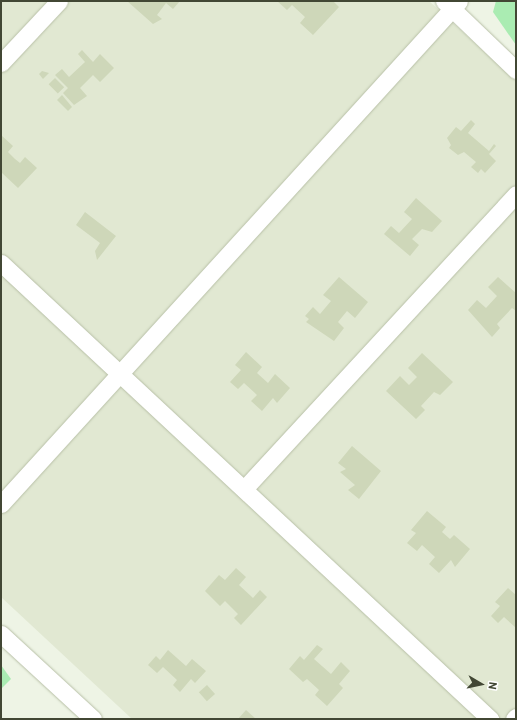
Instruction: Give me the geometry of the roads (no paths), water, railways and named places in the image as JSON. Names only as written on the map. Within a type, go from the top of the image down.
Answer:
[{"type":"street","points":[[1,63],[59,1]]},
{"type":"street","points":[[1,504],[451,3],[516,70]]},
{"type":"street","points":[[244,489],[516,194]]},
{"type":"street","points":[[1,263],[490,719]]},
{"type":"street","points":[[1,634],[93,719]]}]
